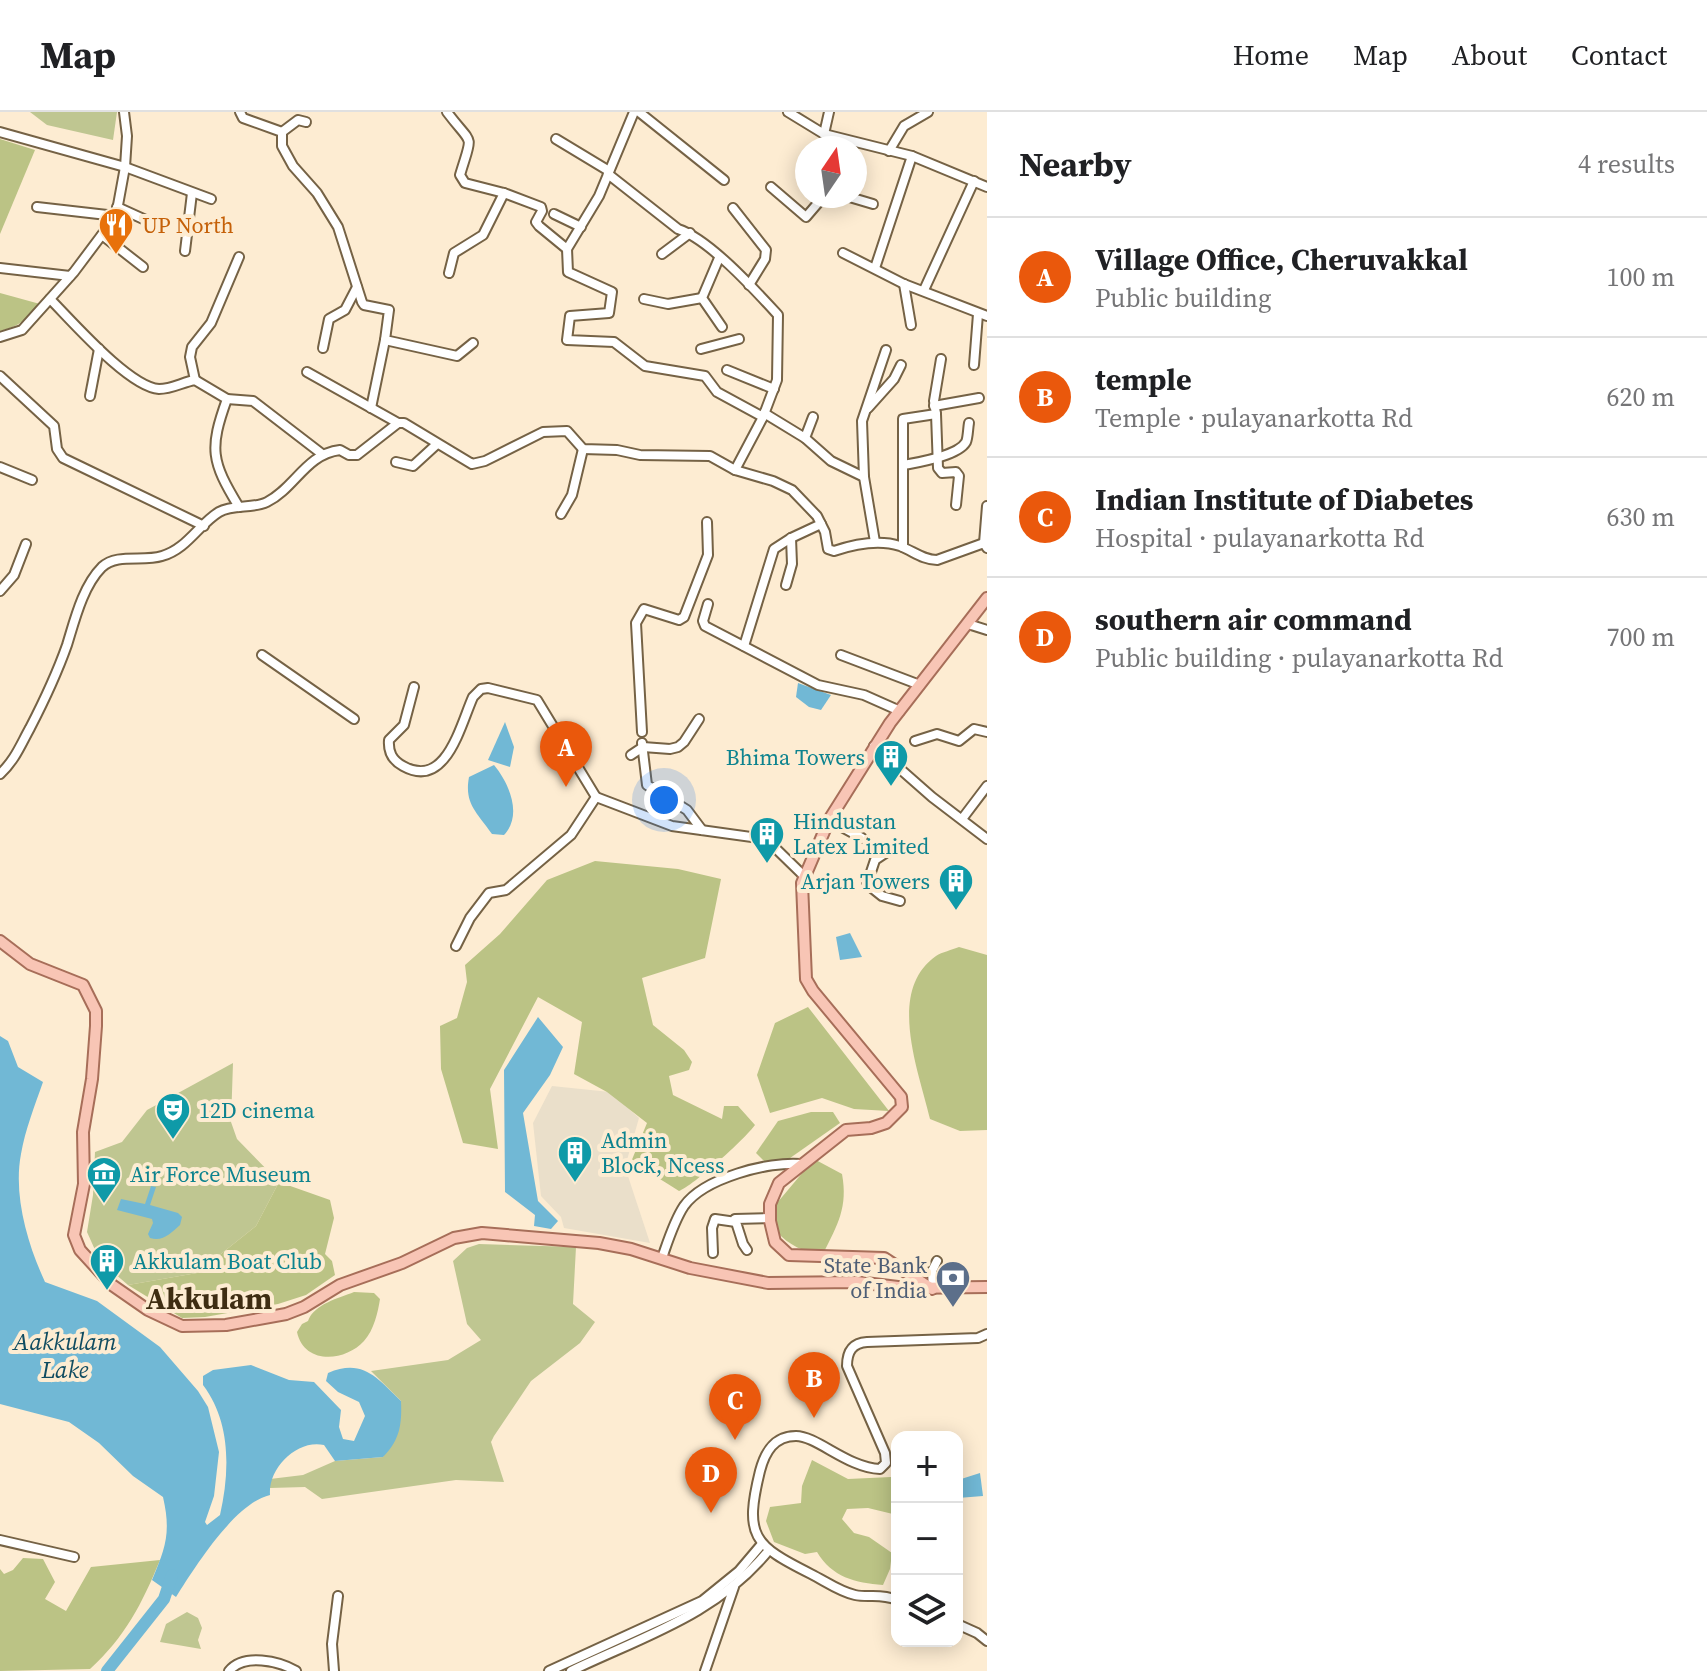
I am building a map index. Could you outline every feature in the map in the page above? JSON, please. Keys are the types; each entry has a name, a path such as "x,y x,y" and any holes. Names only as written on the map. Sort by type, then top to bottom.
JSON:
{"main road":[{"path":"933,1289 884,1258 789,1255 775,1242 769,1218 770,1204 779,1183 846,1130 886,1123 902,1107 901,1097 806,979 801,893 804,876 829,820 874,746 987,598"},
{"path":"0,941 30,964 75,981 88,992 96,1011 92,1079 83,1132 84,1184 74,1235 80,1250 112,1285 148,1310 182,1326 208,1327 286,1314 340,1285 467,1235 482,1233 599,1243 690,1268 768,1283 857,1282 933,1289 987,1287"}],"street":[{"path":"0,337 22,330 70,276 116,212 125,167 127,136 124,112"},
{"path":"240,112 243,118 282,132"},
{"path":"447,112 470,139 471,147 460,175 465,183 541,207 536,222 567,249"},
{"path":"724,180 636,112 599,196 567,249 568,272 612,292 609,313 570,316 567,340 614,342 645,366 705,376 717,392 805,438 831,461 864,477"},
{"path":"788,112 829,136"},
{"path":"824,134 829,112"},
{"path":"889,151 904,126 928,112"},
{"path":"282,132 298,120 306,122"},
{"path":"0,132 125,167 211,199"},
{"path":"282,132 282,146 293,166 317,193 338,227 364,305 389,310 371,408"},
{"path":"556,139 608,172 678,229 690,233 778,315 777,380 764,415 735,470"},
{"path":"867,147 912,156 987,187"},
{"path":"875,268 912,156"},
{"path":"924,290 974,181"},
{"path":"771,187 795,208"},
{"path":"185,251 192,193"},
{"path":"449,273 454,253 488,229 504,193"},
{"path":"867,202 873,204"},
{"path":"37,207 116,212 150,222"},
{"path":"733,208 766,250 765,259 749,285"},
{"path":"796,208 806,217 814,208"},
{"path":"554,214 581,227"},
{"path":"662,254 690,233"},
{"path":"102,235 143,267"},
{"path":"843,253 904,284 983,315 974,365"},
{"path":"239,257 211,323 192,347 190,357 195,380 227,399 253,401 322,454"},
{"path":"702,298 719,258"},
{"path":"0,268 70,276"},
{"path":"904,284 911,325"},
{"path":"323,348 329,319 345,310 357,286"},
{"path":"644,299 668,304 702,298"},
{"path":"702,298 722,327"},
{"path":"50,299 99,349 140,383 166,389 195,380"},
{"path":"701,349 739,339"},
{"path":"385,340 457,356 473,343"},
{"path":"90,396 99,349"},
{"path":"875,542 864,477 862,424 886,350"},
{"path":"941,359 935,410 936,458 939,471 958,474 956,505"},
{"path":"865,410 894,379 901,365"},
{"path":"727,370 774,389"},
{"path":"307,372 398,423 404,423 472,464 549,431 567,431 583,449 617,450 640,455 710,456 735,470 792,490 821,524 828,549 834,551 875,542 903,547 928,560 937,560 986,546 987,506"},
{"path":"0,376 54,426 57,449 63,458 204,526"},
{"path":"903,547 903,419 979,398"},
{"path":"227,399 214,440 225,481 239,507"},
{"path":"805,438 813,417"},
{"path":"0,774 13,762 54,684 78,610 101,568 120,559 160,557 191,538 220,512 267,502 322,454 340,450 357,455 398,423"},
{"path":"904,465 936,458 964,444 969,423"},
{"path":"396,462 413,466 437,444"},
{"path":"561,514 572,495 583,449"},
{"path":"0,467 32,480"},
{"path":"642,732 636,623 644,609 679,620 684,617 708,555 707,522"},
{"path":"744,646 771,555 777,546 821,524"},
{"path":"786,585 792,564 791,538"},
{"path":"0,591 14,575 26,544"},
{"path":"708,604 704,625 818,685 864,695 900,711"},
{"path":"968,624 987,630"},
{"path":"262,655 354,719"},
{"path":"841,655 920,685"},
{"path":"414,687 404,725 389,740 389,752 398,764 422,772 435,769 444,759 473,697 481,689 537,700 596,797 672,826 766,839 804,876"},
{"path":"642,745 670,749 678,747 699,719"},
{"path":"915,741 937,734 959,741 974,729 987,732"},
{"path":"642,745 647,785 687,810 703,831"},
{"path":"631,755 642,745"},
{"path":"874,746 932,797 987,839"},
{"path":"962,819 987,786"},
{"path":"456,946 470,918 489,893 506,890 571,835 596,797"},
{"path":"829,820 862,838"},
{"path":"887,852 875,860 867,884 882,896 900,901"},
{"path":"662,1258 680,1212 696,1194 753,1169 783,1162 801,1164"},
{"path":"747,1250 735,1219 769,1218"},
{"path":"713,1253 712,1228 715,1219 736,1222"},
{"path":"933,1289 932,1271 937,1261"},
{"path":"891,1598 874,1594 856,1596 765,1548 754,1528 754,1494 764,1455 773,1445 795,1436 869,1468 880,1469 886,1463 885,1453 867,1418 847,1366 847,1355 854,1346 867,1342 978,1338 987,1334"},
{"path":"0,1540 74,1557"},
{"path":"549,1671 702,1601 765,1548"},
{"path":"571,1671 673,1626 712,1604 734,1587 765,1548"},
{"path":"705,1671 739,1571"},
{"path":"334,1671 332,1644 338,1596"},
{"path":"963,1627 987,1641"},
{"path":"229,1671 236,1664 268,1661 281,1662 296,1671"}],"shaded area":[{"path":"552,1086 610,1092 639,1118 625,1167 650,1243 564,1228 561,1217 541,1196 533,1123"}],"green space":[{"path":"30,112 117,112 113,140 47,125"},
{"path":"0,139 35,150 0,234"},
{"path":"0,293 40,304 23,321 0,331"},
{"path":"595,861 678,869 721,879 705,958 642,978 653,1025 684,1050 692,1062 689,1070 669,1076 673,1095 722,1119 724,1106 738,1106 755,1125 719,1161 679,1191 631,1162 647,1123 607,1092 574,1074 582,1022 538,997 490,1089 498,1149 463,1143 441,1069 440,1026 457,1018 467,982 465,965 500,934 547,880"},
{"path":"959,947 987,955 987,1130 960,1131 930,1119 910,1033 912,989 921,971 936,956"},
{"path":"808,1007 889,1111 854,1109 822,1098 770,1113 757,1075 775,1023"},
{"path":"233,1063 231,1122 237,1139 279,1182 256,1226 197,1273 128,1285 100,1261 87,1232 95,1152 122,1142 147,1110"},
{"path":"811,1112 833,1112 840,1123 773,1170 756,1153 778,1121"},
{"path":"814,1159 842,1174 844,1186 840,1215 823,1254 797,1247 776,1231 777,1203"},
{"path":"279,1182 330,1200 334,1218 325,1254 332,1261 335,1275 306,1295 278,1304 182,1318 128,1285 197,1273 256,1226"},
{"path":"479,1244 576,1247 573,1304 595,1322 580,1343 531,1381 494,1436 491,1442 504,1482 456,1480 322,1499 305,1487 270,1488 270,1479 303,1475 335,1461 383,1457 401,1401 371,1371 448,1360 481,1340 467,1324 453,1261 467,1248"},
{"path":"354,1292 374,1293 380,1299 373,1326 364,1341 336,1356 316,1355 308,1350 297,1332 302,1324 321,1306"},
{"path":"812,1460 848,1479 891,1477 891,1514 868,1508 847,1509 842,1519 854,1533 869,1537 891,1552 890,1569 883,1585 845,1577 823,1561 817,1552 805,1554 774,1542 766,1521 770,1507 801,1503 802,1486"},
{"path":"23,1558 43,1559 55,1582 45,1599 66,1611 91,1567 160,1560 131,1619 113,1645 90,1669 0,1671 0,1569 4,1574 13,1570"},
{"path":"187,1612 198,1618 202,1628 198,1640 201,1649 160,1642 166,1624"}],"water":[{"path":"798,683 831,695 821,710 809,707 796,697"},
{"path":"505,722 514,747 510,767 488,760"},
{"path":"494,765 512,799 513,818 504,835 492,834 473,807 468,794 469,777"},
{"path":"850,933 862,957 840,960 836,937"},
{"path":"538,1017 563,1047 550,1075 523,1113 538,1201 558,1221 551,1229 534,1226 535,1215 505,1192 504,1070"},
{"name":"Aakkulam Lake","path":"0,1036 8,1041 18,1067 43,1082 25,1136 19,1170 24,1220 39,1268 45,1282 97,1301 160,1347 198,1391 208,1407 219,1452 214,1496 205,1522 207,1525 220,1515 226,1481 226,1447 219,1415 203,1385 203,1376 213,1370 251,1365 289,1380 314,1382 341,1410 339,1427 343,1439 354,1441 365,1416 359,1402 338,1392 326,1381 328,1373 340,1369 360,1369 377,1378 401,1401 399,1431 383,1457 335,1461 324,1445 314,1444 304,1446 286,1458 274,1475 270,1495 257,1500 230,1523 176,1597 152,1580 166,1539 163,1497 69,1422 0,1404"},
{"path":"151,1186 156,1187 150,1205 182,1217 180,1225 159,1239 150,1238 148,1234 152,1219 117,1210 121,1199 145,1204"},
{"path":"980,1473 983,1496 963,1498 963,1478"}],"waterway":[{"path":"107,1671 164,1599 172,1575"}],"place":[{"name":"UP North","path":"116,256"},
{"name":"Village Office, Cheruvakkal","path":"566,787"},
{"name":"Bhima Towers","path":"891,788"},
{"name":"Hindustan Latex Limited","path":"767,865"},
{"name":"Arjan Towers","path":"956,912"},
{"name":"12D cinema","path":"173,1141"},
{"name":"Admin Block, Ncess","path":"575,1184"},
{"name":"Air Force Museum","path":"104,1205"},
{"name":"Akkulam Boat Club","path":"107,1292"},
{"name":"State Bank of India","path":"953,1309"},
{"name":"temple","path":"814,1418"},
{"name":"Indian Institute of Diabetes","path":"735,1440"},
{"name":"southern air command","path":"711,1513"}],"district":[{"name":"Akkulam","path":"209,1299"}]}
